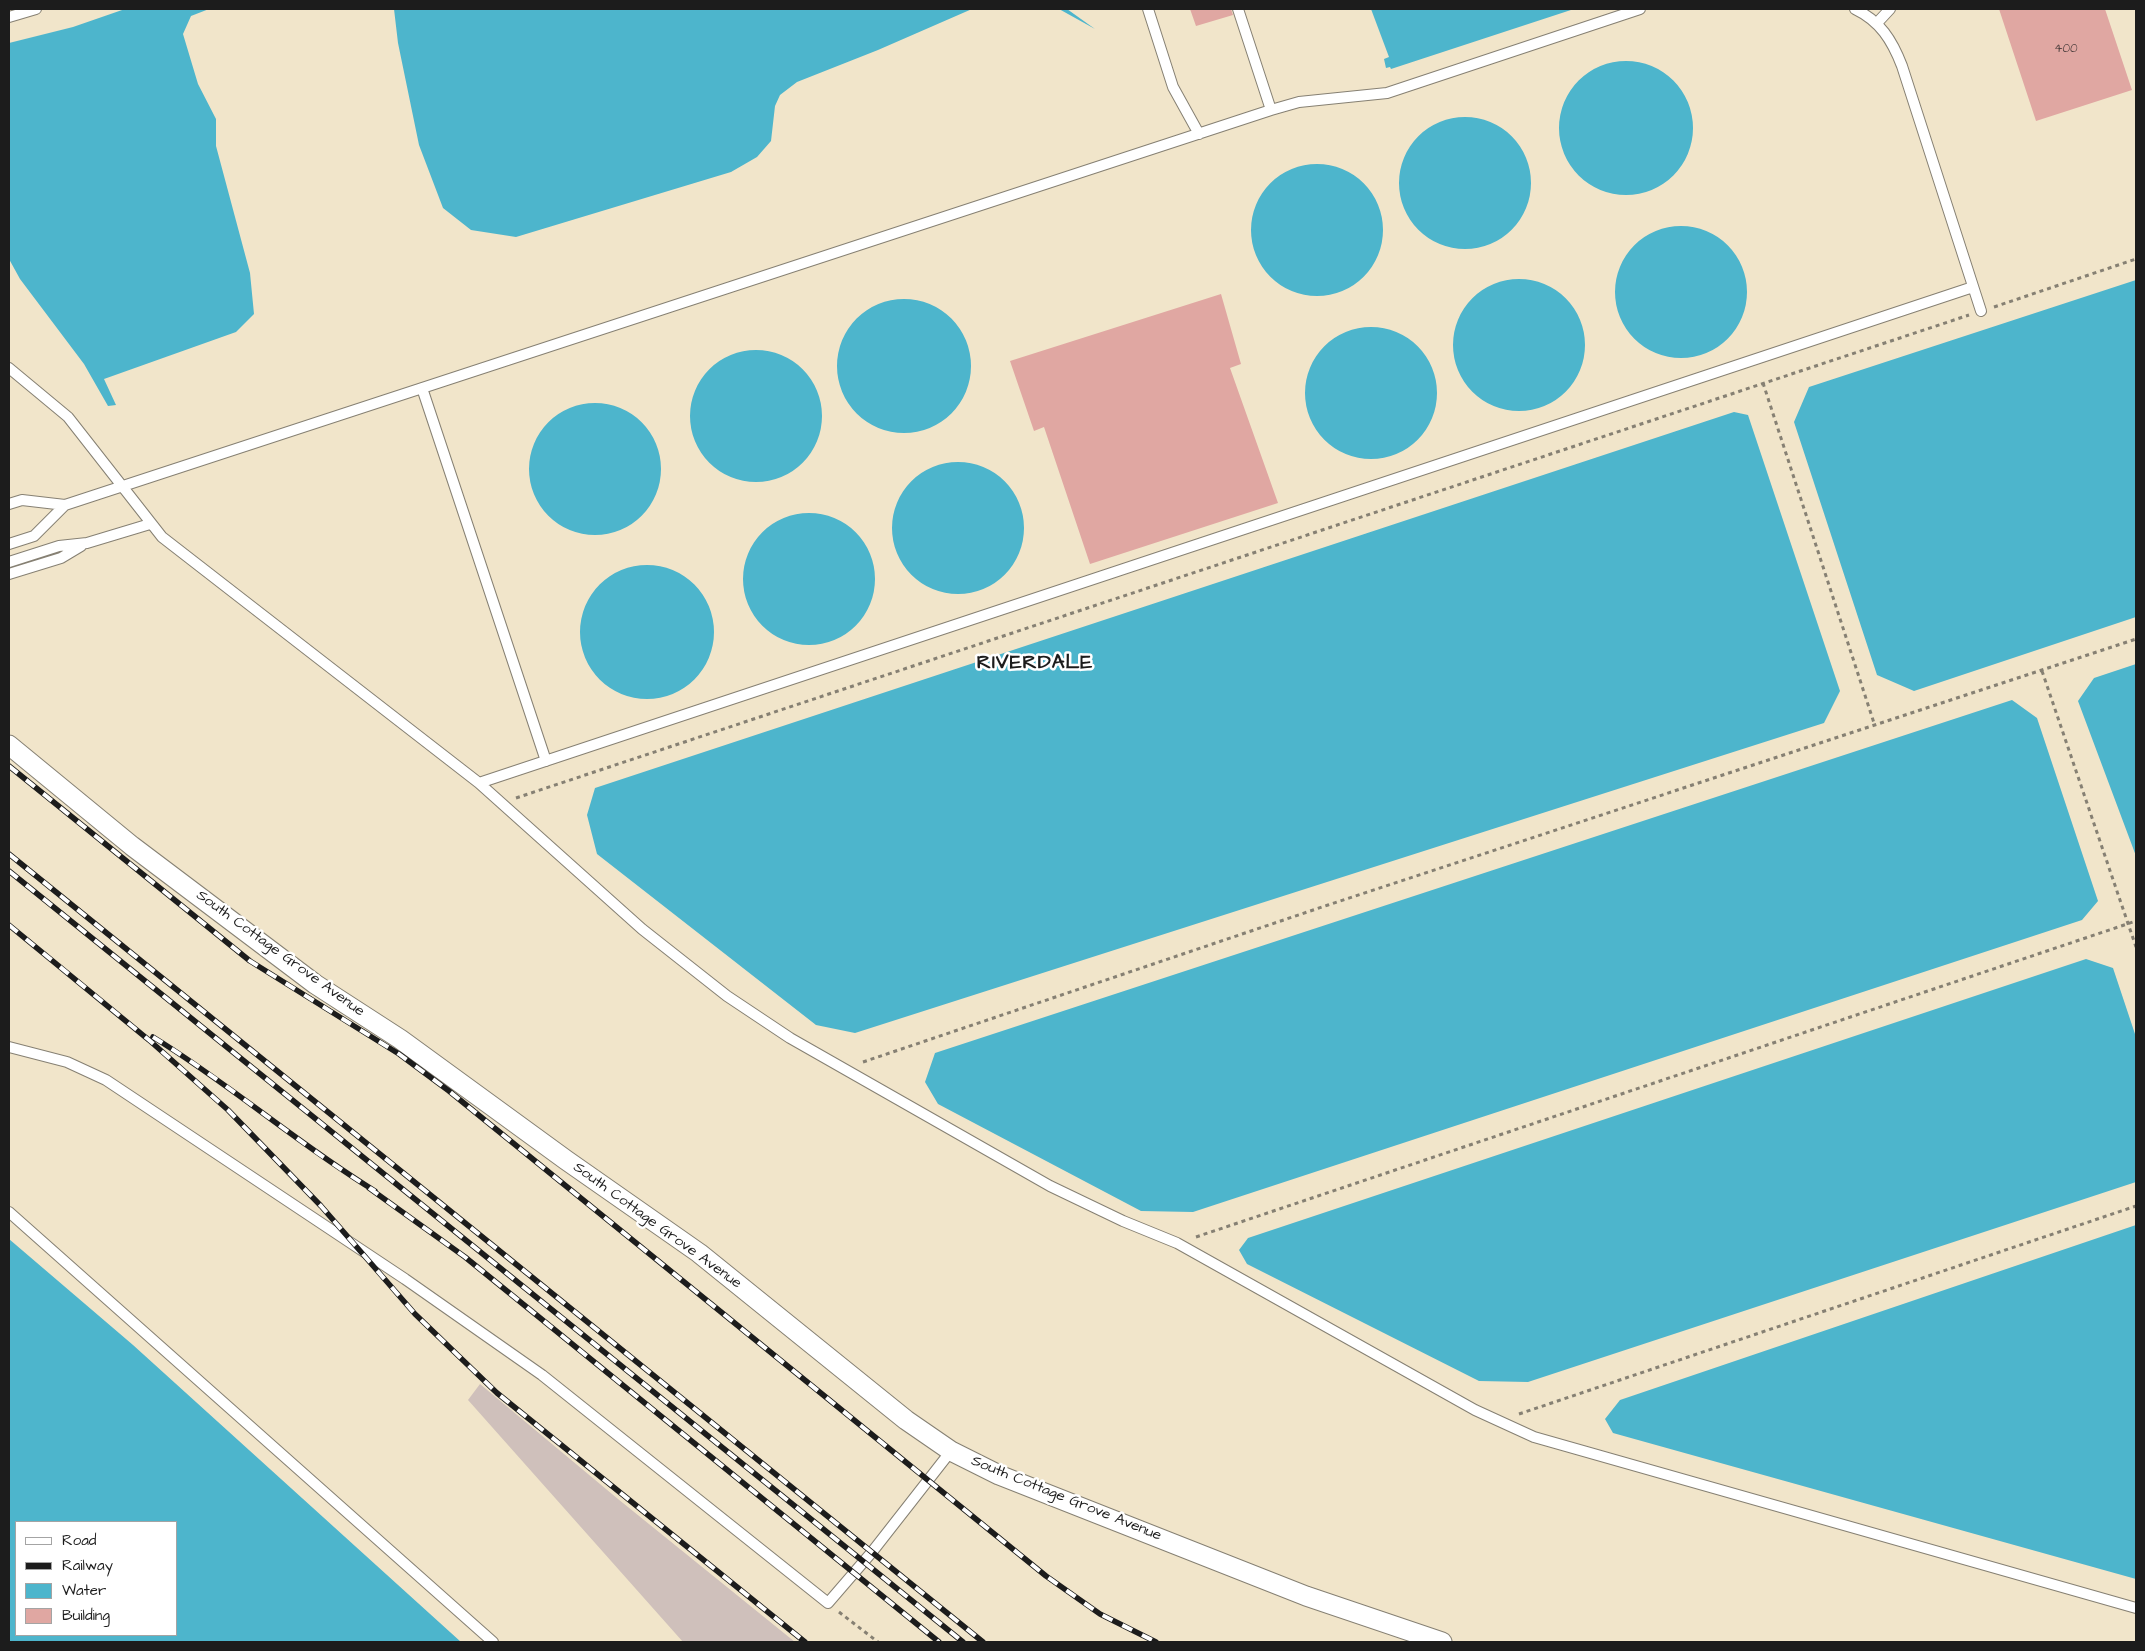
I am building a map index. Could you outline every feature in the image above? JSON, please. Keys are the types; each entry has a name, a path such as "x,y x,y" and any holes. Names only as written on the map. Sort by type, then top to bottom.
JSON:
{"street":[{"name":"South Cottage Grove Avenue","path":"9,745 132,846 315,984 400,1039 566,1160 699,1253 906,1420 950,1451 999,1475 1103,1514 1306,1596 1442,1642"}],"lane":[{"path":"9,17 36,9"},
{"path":"1148,9 1173,87 1199,134"},
{"path":"1238,9 1271,110"},
{"path":"9,504 22,500 65,505 1271,110 1299,102 1387,93 1640,9"},
{"path":"1854,9 1877,23 1892,42 1902,66 1980,311"},
{"path":"1877,23 1890,9"},
{"path":"479,783 1973,287"},
{"path":"9,368 68,418 162,537 479,783 642,929 719,990 790,1038 1050,1186 1123,1221 1177,1243 1467,1405 1534,1437 2136,1608"},
{"path":"422,388 546,760"},
{"path":"9,544 34,536 65,505"},
{"path":"9,562 60,546 87,543 150,524"},
{"path":"9,574 61,558 87,543"},
{"path":"9,1047 67,1062 106,1080 405,1279 542,1375 828,1604 872,1552 950,1451"},
{"path":"9,1212 493,1642"}],"path":[{"path":"501,803 2136,259"},
{"path":"1763,383 1875,726"},
{"path":"844,1068 1328,905 2136,639"},
{"path":"2042,671 2136,947"},
{"path":"1177,1243 2136,922"},
{"path":"1499,1421 2136,1206"},
{"path":"828,1604 878,1642"}],"shaded area":[{"path":"480,1384 618,1499 795,1642 683,1642 468,1400"}],"water":[{"path":"125,9 209,9 191,16 183,34 198,84 216,119 216,146 250,273 254,314 236,332 104,379 116,405 108,406 84,364 20,279 9,259 9,43 73,27"},
{"path":"394,9 972,9 878,50 797,82 780,95 775,106 771,141 757,157 731,172 516,237 471,230 443,208 419,145 398,43"},
{"path":"1059,9 1067,9 1095,29"},
{"path":"1371,9 1574,9 1391,69 1390,67 1386,68 1384,59 1389,57"},
{"path":"1626,61 1651,67 1673,81 1687,103 1693,128 1687,153 1673,175 1651,189 1626,195 1601,189 1579,175 1565,153 1559,128 1565,103 1579,81 1601,67"},
{"path":"1465,117 1478,118 1490,122 1512,136 1526,158 1530,170 1530,196 1526,208 1512,230 1490,244 1478,248 1465,249 1452,248 1440,244 1418,230 1404,208 1400,196 1399,183 1400,170 1404,158 1418,136 1440,122 1452,118"},
{"path":"1317,164 1330,165 1342,169 1364,183 1378,205 1382,217 1382,243 1378,255 1364,277 1342,291 1330,295 1317,296 1304,295 1292,291 1270,277 1256,255 1252,243 1251,230 1252,217 1256,205 1270,183 1292,169 1304,165"},
{"path":"1681,226 1694,227 1706,231 1728,245 1742,267 1746,279 1746,305 1742,317 1728,339 1706,353 1694,357 1681,358 1668,357 1656,353 1634,339 1620,317 1616,305 1615,292 1616,279 1620,267 1634,245 1656,231 1668,227"},
{"path":"1519,279 1532,280 1544,284 1566,298 1580,320 1584,332 1584,358 1580,370 1566,392 1544,406 1532,410 1519,411 1506,410 1494,406 1472,392 1458,370 1454,358 1453,345 1454,332 1458,320 1472,298 1494,284 1506,280"},
{"path":"2136,280 2136,617 1914,691 1877,675 1794,422 1809,387"},
{"path":"904,299 929,304 951,319 966,341 971,366 966,391 951,413 929,428 904,433 879,428 857,413 842,391 837,366 842,341 857,319 879,304"},
{"path":"1371,327 1384,328 1396,332 1418,346 1432,368 1436,380 1436,406 1432,418 1418,440 1396,454 1384,458 1371,459 1358,458 1346,454 1324,440 1310,418 1306,406 1305,393 1306,380 1310,368 1324,346 1346,332 1358,328"},
{"path":"756,350 769,351 781,355 803,369 817,391 821,403 821,429 817,441 803,463 781,477 769,481 756,482 743,481 731,477 709,463 695,441 691,429 690,416 691,403 695,391 709,369 731,355 743,351"},
{"path":"595,403 608,404 620,408 642,422 656,444 660,456 660,482 656,494 642,516 620,530 608,534 595,535 582,534 570,530 548,516 534,494 530,482 529,469 530,456 534,444 548,422 570,408 582,404"},
{"path":"1734,412 1748,415 1840,691 1824,723 855,1033 816,1025 597,854 587,815 595,788"},
{"path":"958,462 971,463 983,467 1005,481 1019,503 1023,515 1023,541 1019,553 1005,575 983,589 971,593 958,594 945,593 933,589 911,575 897,553 893,541 892,528 893,515 897,503 911,481 933,467 945,463"},
{"path":"809,513 822,514 834,518 856,532 870,554 874,566 874,592 870,604 856,626 834,640 822,644 809,645 796,644 784,640 762,626 748,604 744,592 743,579 744,566 748,554 762,532 784,518 796,514"},
{"path":"647,565 672,570 694,585 709,607 714,632 709,657 694,679 672,694 647,699 622,694 600,679 585,657 580,632 585,607 600,585 622,570"},
{"path":"2136,664 2136,856 2078,701 2094,678"},
{"path":"2012,700 2037,718 2098,901 2082,920 1193,1212 1141,1211 938,1104 925,1082 935,1053"},
{"path":"2086,959 2113,968 2136,1037 2136,1182 1528,1382 1479,1381 1247,1264 1239,1250 1248,1238"},
{"path":"2136,1225 2136,1579 1613,1433 1605,1419 1620,1400"},
{"path":"9,1239 133,1345 461,1642 9,1642"}],"building":[{"path":"1190,9 1231,9 1233,15 1196,26"},
{"path":"1999,9 2105,9 2132,90 2036,121"},
{"path":"1221,294 1241,364 1230,368 1278,503 1090,564 1044,427 1034,431 1010,361"}],"railway":[{"path":"9,766 250,961 399,1054 449,1091 1046,1576 1100,1614 1156,1642"},
{"path":"9,854 983,1642"},
{"path":"9,871 963,1642"},
{"path":"9,925 149,1040 228,1110 321,1206 415,1314 497,1393 805,1642"},
{"path":"153,1037 209,1074 319,1154 375,1191"},
{"path":"369,1188 465,1257 939,1642"}],"district":[{"name":"RIVERDALE","path":"1035,664"}]}
